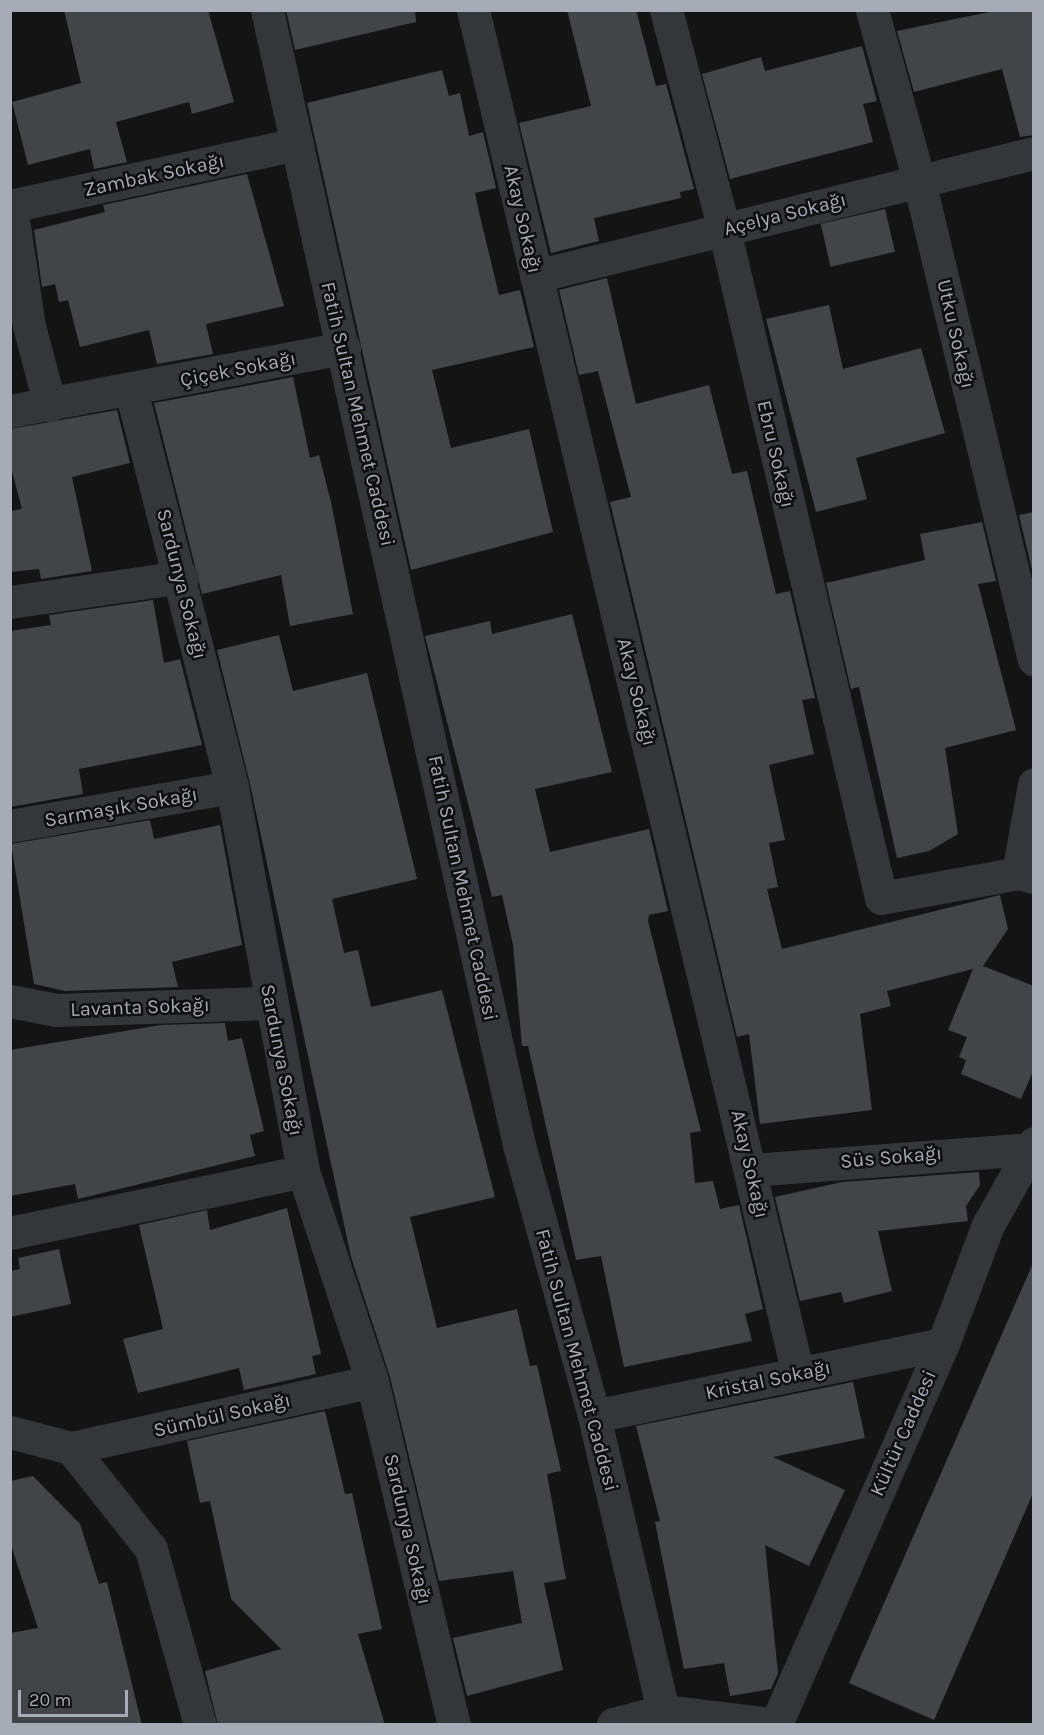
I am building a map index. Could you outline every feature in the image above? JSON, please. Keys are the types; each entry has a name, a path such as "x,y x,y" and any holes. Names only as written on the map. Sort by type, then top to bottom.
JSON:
{"street":[{"name":"Fatih Sultan Mehmet Caddesi","path":"267,10 344,348 519,1145 594,1416 663,1711"},
{"name":"Akay Sokağı","path":"473,10 752,1170 798,1374"},
{"name":"Ebru Sokağı","path":"666,10 724,229 881,898 1026,875"},
{"name":"Utku Sokağı","path":"872,10 919,182 1034,659"},
{"name":"Zambak Sokağı","path":"11,206 297,144"},
{"name":"Açelya Sokağı","path":"536,276 1034,153"},
{"path":"11,206 20,321 50,405"},
{"name":"Çiçek Sokağı","path":"10,411 344,348"},
{"name":"Sardunya Sokağı","path":"131,390 182,577 232,787 270,1003 303,1171 372,1381 454,1725"},
{"path":"10,602 182,577"},
{"path":"1026,875 1034,784"},
{"name":"Sarmaşık Sokağı","path":"10,826 232,787"},
{"name":"Lavanta Sokağı","path":"10,1001 56,1010 270,1003"},
{"name":"Süs Sokağı","path":"752,1170 1032,1146"},
{"name":"Kültür Caddesi","path":"776,1725 943,1344 988,1226 1032,1146"},
{"path":"10,1233 303,1171"},
{"name":"Kristal Sokağı","path":"594,1416 943,1344"},
{"name":"Sümbül Sokağı","path":"71,1448 372,1381"},
{"path":"10,1432 71,1448 151,1549 200,1725"},
{"path":"613,1725 663,1711 771,1725"}],"building":[{"path":"64,10 208,10 234,102 192,114 189,102 116,122 127,162 94,169 90,149 28,165 12,102 81,83"},
{"path":"286,10 415,10 416,22 295,50"},
{"path":"567,10 636,10 656,86 666,84 694,189 680,192 681,198 594,218 599,241 551,253 519,123 591,106"},
{"path":"999,10 1034,10 1034,135 1020,137 1002,69 914,92 897,31"},
{"path":"862,46 877,101 863,104 873,142 730,179 702,74 761,57 765,71"},
{"path":"442,70 449,96 460,93 469,136 483,132 496,188 475,193 479,212 499,295 520,290 534,347 432,370 451,448 529,429 553,532 411,570 307,103"},
{"path":"247,174 284,306 206,324 213,354 157,364 149,330 80,347 68,300 59,302 55,284 42,287 34,230 105,212 103,205"},
{"path":"885,209 895,252 831,267 821,224"},
{"path":"607,278 636,404 709,385 732,474 747,471 776,594 790,591 815,698 802,700 814,754 769,765 785,840 769,843 778,887 767,889 782,949 1000,895 1008,929 983,966 1034,986 1034,1069 1021,1099 961,1074 966,1060 959,1057 967,1037 948,1030 973,969 887,991 891,1006 860,1014 872,1110 760,1124 749,1034 737,1037 610,502 631,497 598,371 579,375 559,290"},
{"path":"829,305 843,369 921,348 945,433 856,458 867,499 816,512 766,319"},
{"path":"293,377 310,458 319,455 331,502 353,614 290,626 281,575 202,594 154,403"},
{"path":"117,410 130,463 72,477 92,571 41,579 39,569 10,572 10,511 22,509 10,464 10,429"},
{"path":"1034,512 1034,574 1033,574 1019,515"},
{"path":"982,522 996,581 978,584 1016,730 945,748 958,834 929,851 897,858 859,687 851,689 826,583 925,560 920,534"},
{"path":"153,600 164,663 180,659 202,745 79,769 83,794 10,807 10,631 51,625 49,615"},
{"path":"572,614 612,772 535,789 550,852 649,829 668,911 649,915 648,921 701,1131 690,1133 695,1183 713,1181 720,1209 739,1205 763,1309 745,1314 752,1341 624,1367 601,1256 576,1260 528,1046 522,1046 513,945 502,895 492,897 425,636 490,621 492,634"},
{"path":"279,635 293,691 367,673 417,879 332,899 344,953 358,950 371,1007 442,990 495,1197 410,1217 437,1328 517,1309 530,1366 537,1365 561,1471 547,1474 566,1579 544,1583 563,1670 467,1696 453,1638 522,1623 513,1571 439,1581 390,1377 351,1257 250,784 217,650"},
{"path":"150,820 154,839 220,825 242,945 172,962 178,987 65,991 34,984 11,844"},
{"path":"225,1023 228,1041 242,1038 264,1131 250,1135 255,1156 78,1199 75,1184 10,1196 10,1050 161,1025"},
{"path":"979,1172 980,1185 966,1206 968,1221 878,1231 892,1291 844,1303 841,1292 800,1301 775,1197 842,1182"},
{"path":"287,1208 321,1354 312,1356 316,1374 244,1390 239,1368 138,1393 123,1339 163,1329 139,1225 207,1210 210,1230"},
{"path":"59,1249 71,1304 10,1317 10,1271 20,1269 18,1258"},
{"path":"1034,1261 1034,1491 934,1720 849,1683"},
{"path":"853,1382 865,1438 773,1457 845,1490 809,1566 765,1545 778,1673 771,1689 730,1696 724,1663 684,1669 655,1522 660,1521 636,1426"},
{"path":"325,1411 345,1494 352,1493 382,1629 358,1634 385,1725 218,1725 205,1671 281,1649 231,1599 210,1501 200,1503 187,1441"},
{"path":"33,1476 80,1524 99,1584 107,1582 142,1725 10,1725 10,1633 38,1628 10,1542 10,1481"}]}
